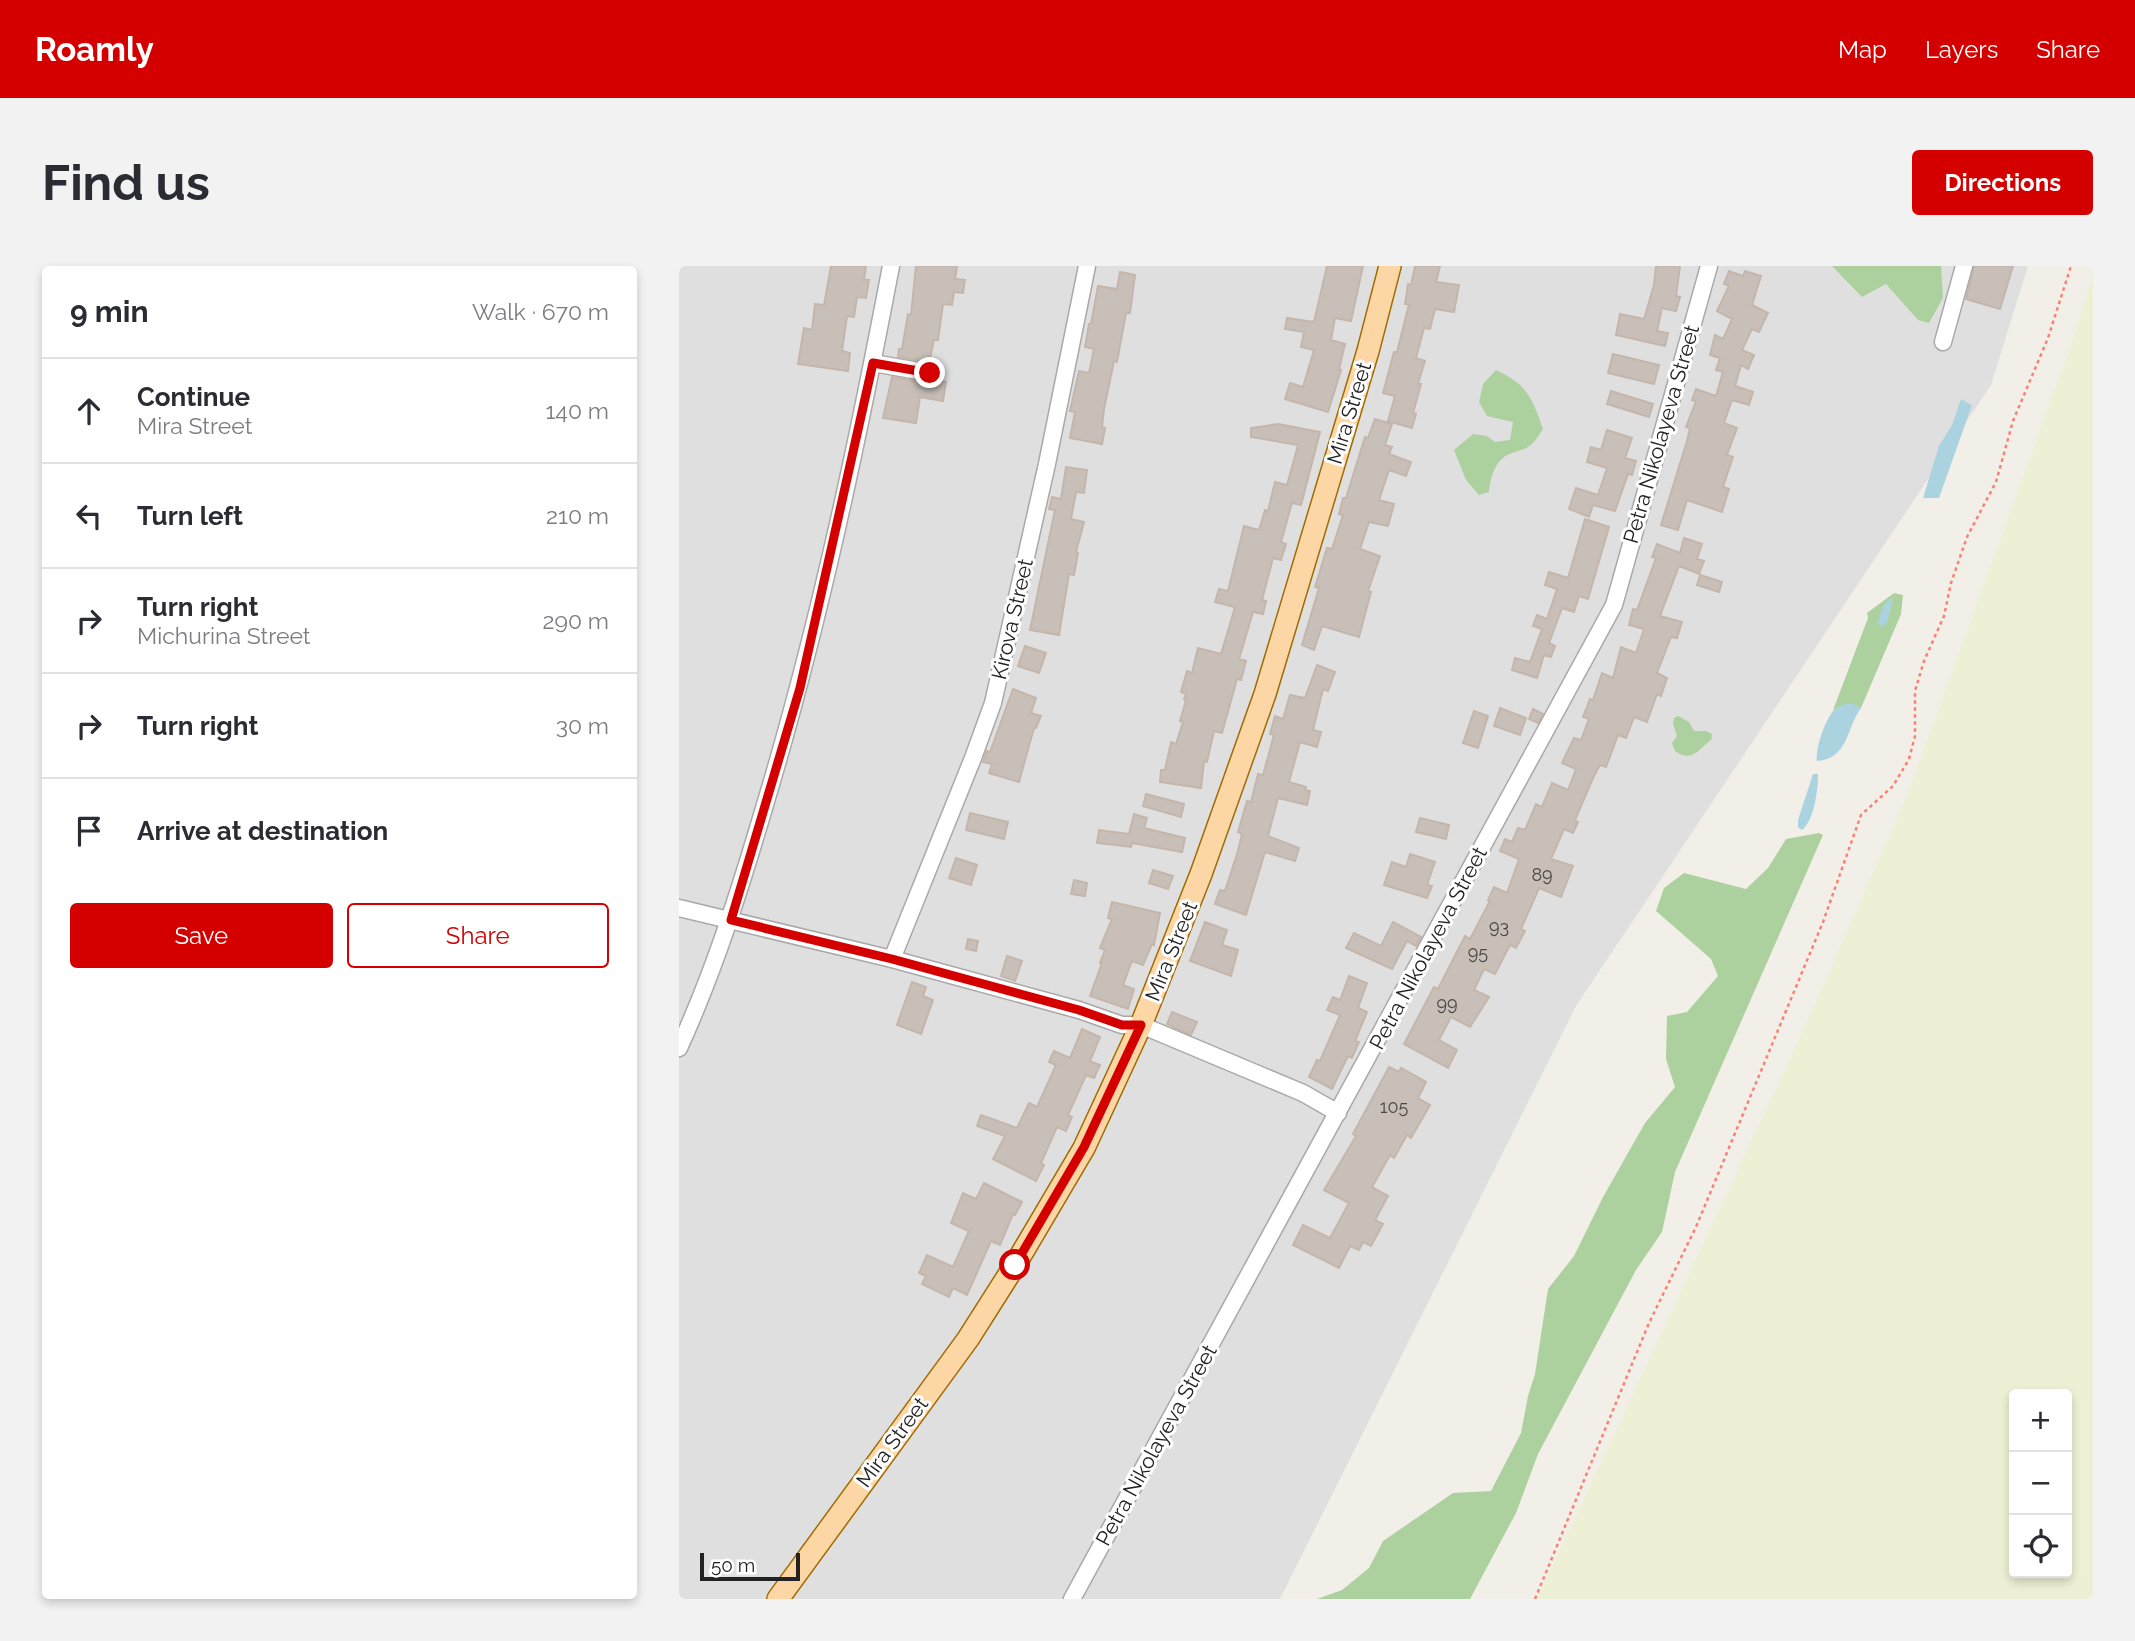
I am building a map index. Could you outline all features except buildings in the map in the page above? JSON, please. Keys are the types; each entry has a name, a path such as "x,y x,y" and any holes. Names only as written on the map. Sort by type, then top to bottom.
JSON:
{"main road":[{"name":"Mira Street","path":"778,1599 968,1339 1015,1265 1084,1147 1141,1025 1201,874 1265,694 1368,351 1390,266"}],"street":[{"path":"679,1048 731,920 800,688 873,363 891,266"},
{"name":"Kirova Street","path":"892,959 993,703 1047,464 1087,266"},
{"name":"Petra Nikolayeva Street","path":"1072,1599 1614,605 1709,266"},
{"path":"1943,342 1964,266"},
{"path":"873,363 930,373"},
{"path":"679,908 892,959 1079,1010 1122,1025 1141,1025 1303,1093 1339,1113"}],"path":[{"path":"1535,1599 1649,1323 1707,1202 1823,922 1861,815 1893,786 1909,759 1916,736 1915,691 1924,661 1944,616 1951,583 1968,537 1996,482 2013,421 2048,338 2071,266"}],"shaded area":[{"path":"679,266 2028,266 1991,385 1576,1006 1280,1599 679,1599"}],"green space":[{"path":"1832,266 1941,266 1943,298 1929,323 1918,320 1886,284 1862,297"},
{"path":"2093,275 2093,1599 1537,1599 1811,1013 1908,793 2072,342"},
{"path":"1496,370 1522,387 1536,409 1543,429 1530,446 1501,460 1493,473 1489,492 1479,495 1466,480 1454,450 1473,434 1487,436 1495,442 1510,440 1513,422 1487,416 1479,402 1483,384"},
{"path":"1894,593 1903,595 1901,614 1861,708 1847,704 1833,710 1868,618 1867,613"},
{"path":"1678,716 1689,722 1694,731 1712,734 1711,740 1692,755 1684,756 1675,751 1672,743 1677,736 1674,718"},
{"path":"1819,833 1823,835 1675,1172 1662,1232 1636,1270 1538,1454 1516,1513 1470,1599 1317,1599 1342,1590 1369,1568 1383,1541 1453,1493 1491,1491 1521,1433 1535,1374 1548,1289 1574,1256 1603,1197 1645,1123 1675,1087 1666,1059 1667,1016 1687,1012 1718,976 1711,959 1656,911 1664,888 1684,873 1746,889 1768,868 1786,839"}],"water":[{"path":"1961,399 1972,405 1939,498 1923,498 1939,446 1952,425"},
{"path":"1893,598 1887,623 1882,627 1878,622 1881,611"},
{"path":"1854,704 1861,708 1841,749 1827,759 1817,761 1819,743 1830,716 1840,706"},
{"path":"1813,774 1818,774 1816,797 1810,819 1802,830 1798,827 1798,820"}],"route":[{"path":"930,373 873,363 800,688 731,920 892,959 1079,1010 1122,1025 1141,1025 1084,1147 1015,1265"}]}
